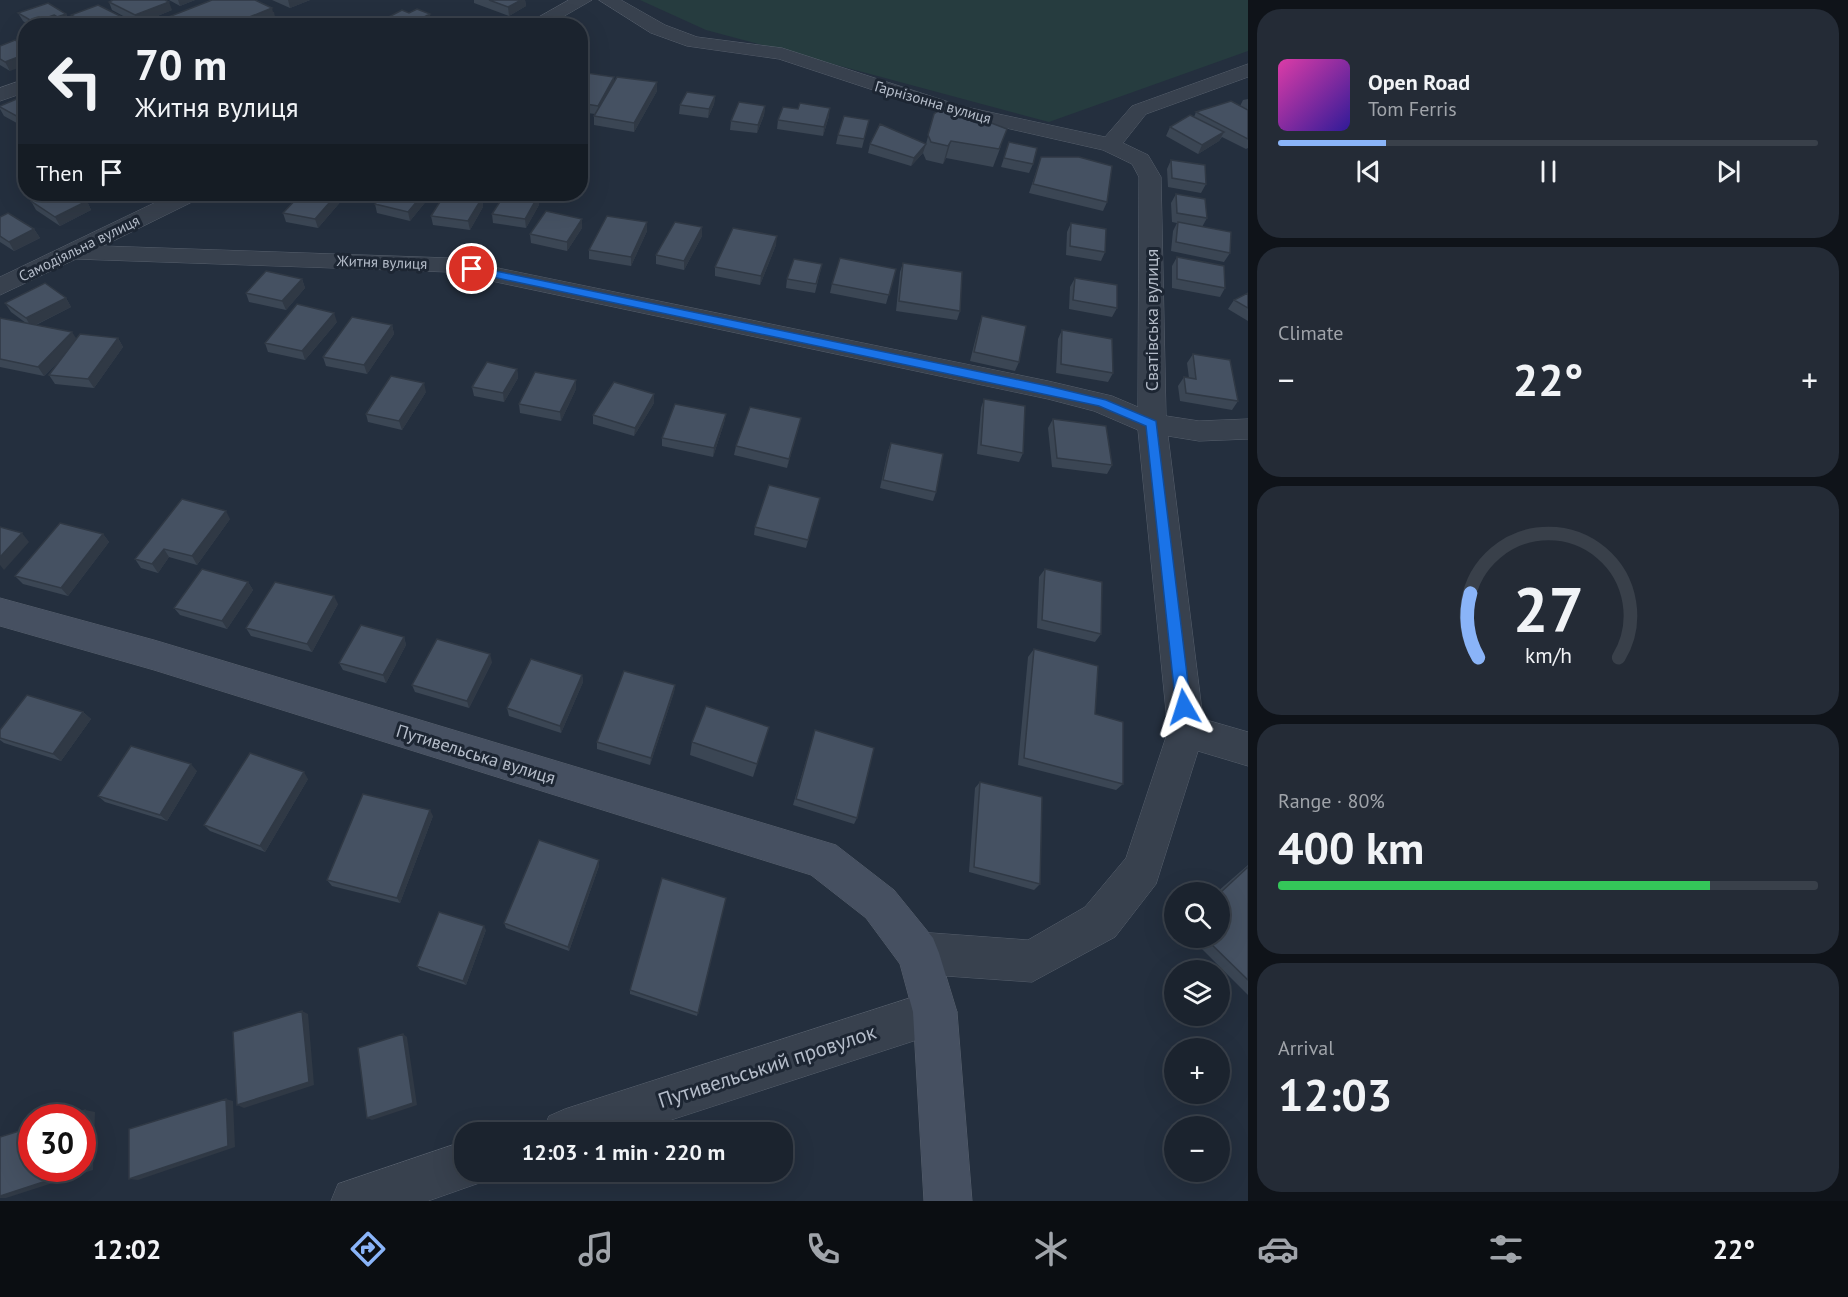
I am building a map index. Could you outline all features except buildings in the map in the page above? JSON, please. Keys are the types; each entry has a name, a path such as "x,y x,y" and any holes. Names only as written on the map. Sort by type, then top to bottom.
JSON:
{"street":[{"path":"548,18 584,0"},
{"name":"Гарнізонна вулиця","path":"608,0 658,29 694,42 782,54 956,111 1110,145"},
{"path":"1110,145 1138,110 1248,70"},
{"path":"0,95 18,88"},
{"name":"Сватівська вулиця","path":"918,953 1032,961 1100,922 1142,870 1186,731 1152,424 1150,177 1140,160 1110,145"},
{"name":"Самодіяльна вулиця","path":"0,287 176,201"},
{"name":"Житня вулиця","path":"72,252 449,265 1048,390 1102,403 1152,424 1199,431 1248,429"},
{"name":"Путивельська вулиця","path":"0,612 154,655 822,859 880,904 918,953"},
{"path":"1186,731 1248,749"},
{"path":"918,953 935,1012 948,1201"},
{"name":"Путивельський провулок","path":"596,1122 935,1012"},
{"path":"355,1201 454,1169"}],"green space":[{"path":"640,0 1248,0 1248,51 1049,122 706,30"}],"route":[{"path":"472,269 1048,390 1102,403 1152,424 1184,707"}]}
